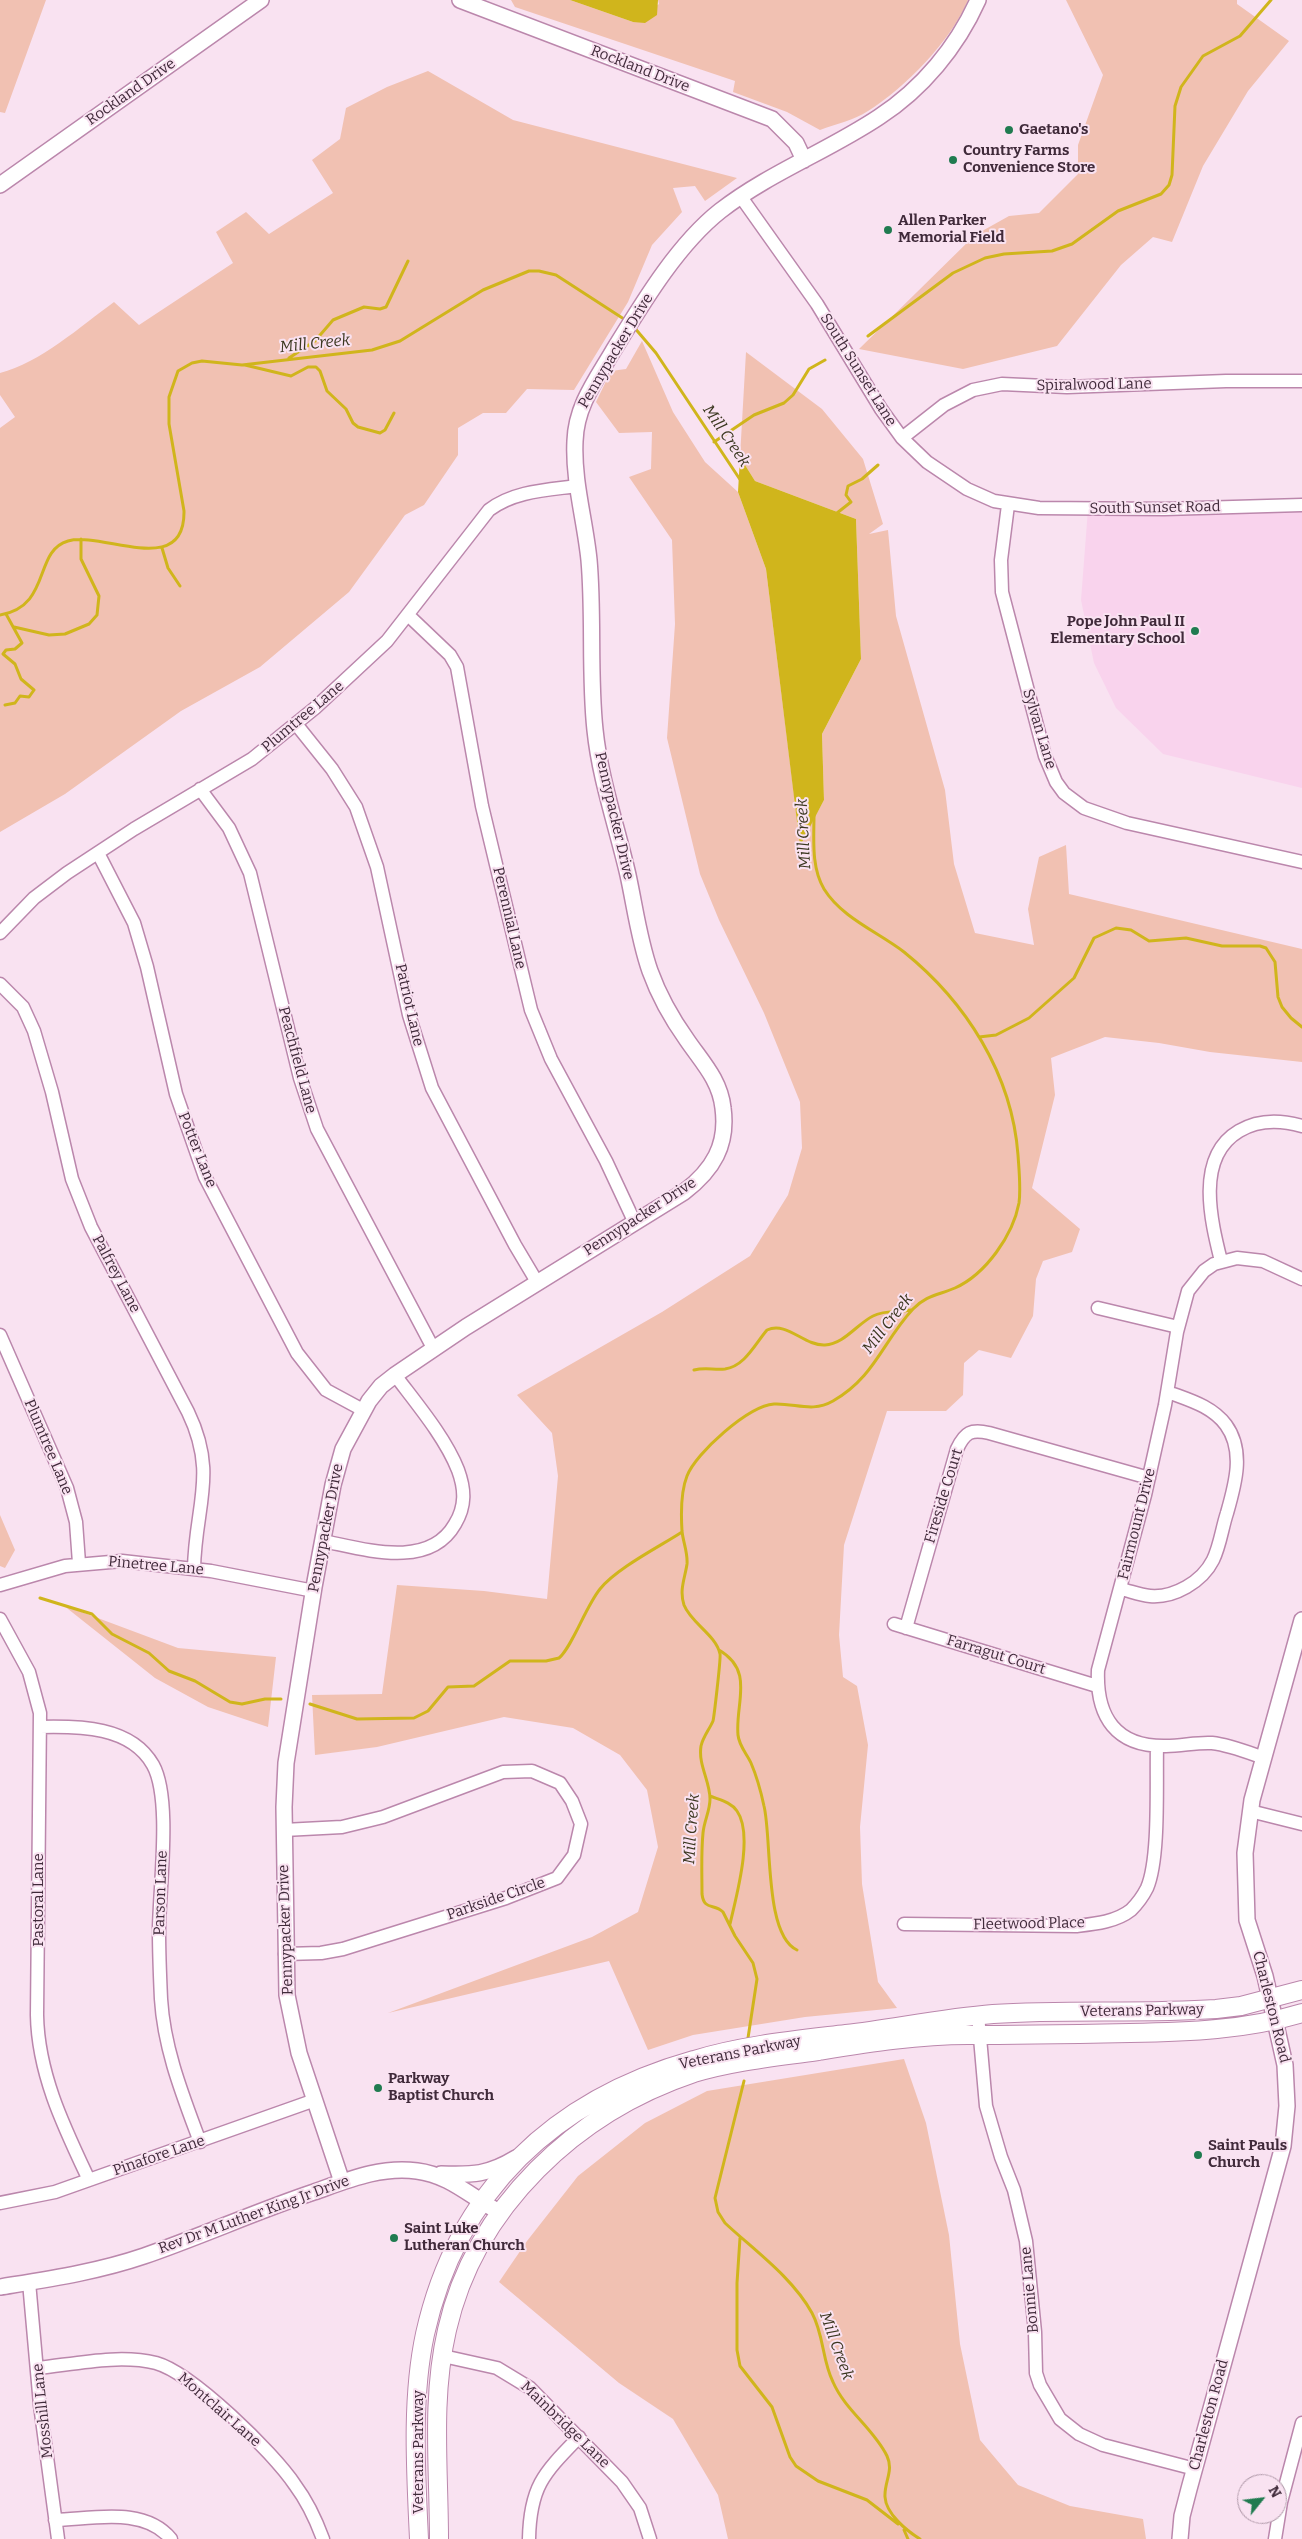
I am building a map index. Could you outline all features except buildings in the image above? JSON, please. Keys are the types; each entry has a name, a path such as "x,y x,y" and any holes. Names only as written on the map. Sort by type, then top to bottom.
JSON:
{"main road":[{"name":"Veterans Parkway","path":"419,2539 416,2409 424,2337 445,2269 482,2203 524,2153 562,2120 589,2103 628,2083 688,2061 780,2043 978,2015 1186,2012 1241,2006 1302,1990"},
{"name":"Veterans Parkway","path":"439,2539 437,2409 446,2332 464,2278 501,2213 540,2165 597,2118 622,2104 695,2073 724,2066 878,2041 940,2036 1152,2033 1258,2026 1302,2014"}],"street":[{"name":"Rockland Drive","path":"0,185 261,0"},
{"name":"Rockland Drive","path":"460,0 772,119 796,143 804,160"},
{"name":"Pennypacker Drive","path":"342,2182 300,2052 290,2014 285,1954 284,1830 286,1763 322,1541 337,1466 350,1432 363,1410 381,1386 433,1348 634,1221 684,1192 709,1170 718,1155 723,1138 725,1121 718,1086 673,1018 651,975 602,770 593,707 588,558 574,459 576,420 592,385 625,330 676,258 704,225 741,197 878,118 911,93 952,46 978,0"},
{"name":"South Sunset Lane","path":"741,197 817,304 881,409 902,438 927,462 954,481 980,496 1008,505"},
{"name":"Spiralwood Lane","path":"902,438 950,402 973,390 1002,384 1059,387 1302,380"},
{"name":"Plumtree Lane","path":"0,933 34,898 67,873 200,789 252,759 296,724 375,654 408,615 489,510 502,500 526,493 578,486"},
{"name":"South Sunset Road","path":"1008,505 1070,510 1302,504"},
{"name":"Sylvan Lane","path":"1008,505 1001,560 1002,592 1042,749 1056,782 1064,793 1084,808 1112,818 1302,862"},
{"name":"Perennial Lane","path":"408,615 450,654 457,667 482,806 531,1010 551,1059 606,1161 634,1221"},
{"name":"Patriot Lane","path":"296,724 332,769 356,807 375,860 412,1030 432,1088 517,1250 537,1282"},
{"name":"Peachfield Lane","path":"200,789 229,828 250,873 300,1078 317,1129 433,1348"},
{"name":"Potter Lane","path":"98,853 134,923 147,967 176,1094 205,1176 297,1353 326,1390 363,1410"},
{"name":"Palfrey Lane","path":"0,984 23,1007 34,1031 52,1092 72,1179 87,1219 188,1412 200,1440 205,1470 196,1533 194,1569"},
{"path":"1221,1261 1215,1237 1210,1190 1217,1154 1225,1143 1246,1127 1272,1121 1302,1126"},
{"name":"Fairmount Drive","path":"1264,1758 1223,1744 1157,1746 1130,1738 1109,1722 1102,1711 1097,1686 1098,1670 1149,1478 1168,1392 1178,1327 1188,1291 1204,1271 1221,1261 1250,1258 1275,1266 1302,1279"},
{"path":"1098,1308 1178,1327"},
{"name":"Plumtree Lane","path":"0,1335 67,1488 76,1522 79,1563"},
{"path":"322,1541 392,1553 418,1552 442,1540 458,1520 463,1507 464,1494 457,1468 443,1442 395,1375"},
{"path":"1121,1588 1142,1595 1161,1596 1184,1588 1195,1581 1213,1560 1233,1489 1236,1475 1236,1448 1226,1425 1207,1408 1168,1392"},
{"name":"Fireside Court","path":"900,1626 957,1449 969,1431 975,1430 989,1433 1149,1478"},
{"name":"Pinetree Lane","path":"0,1585 79,1563 122,1561 194,1569 314,1591"},
{"name":"Pastoral Lane","path":"0,1620 29,1672 38,1699 40,1727 38,2040 47,2082 64,2128 89,2180"},
{"name":"Charleston Road","path":"1180,2539 1182,2516 1276,2180 1283,2146 1287,2087 1286,2065 1276,2020 1247,1920 1245,1853 1250,1811 1302,1620"},
{"name":"Farragut Court","path":"900,1626 1097,1686"},
{"name":"Parson Lane","path":"40,1727 90,1728 115,1734 136,1746 146,1755 159,1778 163,1806 159,1930 163,2017 168,2051 200,2142"},
{"name":"Fleetwood Place","path":"904,1924 1076,1926 1104,1922 1130,1911 1140,1901 1151,1874 1157,1746"},
{"name":"Parkside Circle","path":"284,1830 350,1825 383,1817 503,1772 532,1771 560,1784 572,1801 581,1824 574,1855 556,1878 506,1898 343,1949 321,1953 285,1954"},
{"path":"1250,1811 1302,1824"},
{"name":"Bonnie Lane","path":"978,2015 990,2123 1014,2190 1026,2240 1035,2332 1036,2373 1045,2397 1060,2418 1079,2434 1091,2440 1195,2469"},
{"name":"Pinafore Lane","path":"0,2203 36,2197 89,2180 315,2100"},
{"path":"432,2174 482,2174 498,2169 524,2153"},
{"name":"Rev Dr M Luther King Jr Drive","path":"0,2287 81,2273 141,2257 342,2182 383,2171 401,2170 432,2174 458,2185 482,2203 501,2213"},
{"name":"Mosshill Lane","path":"29,2282 58,2539"},
{"name":"Mainbridge Lane","path":"443,2356 497,2368 530,2388 632,2494 646,2523 650,2539"},
{"name":"Montclair Lane","path":"38,2368 116,2360 154,2363 180,2374 225,2411 273,2458 304,2498 323,2539"},
{"path":"1275,2539 1281,2502 1302,2423"},
{"path":"529,2539 530,2511 541,2479 579,2437"},
{"path":"56,2520 133,2517 158,2528 171,2539"}],"shaded area":[{"path":"0,0 46,0 5,113 0,112"},
{"path":"511,0 570,0 633,22 659,4 658,0 968,0 960,16 939,47 897,90 863,114 820,130 787,112 733,92 735,81 515,7"},
{"path":"1066,0 1237,0 1237,4 1289,41 1248,91 1203,166 1172,242 1153,237 1121,265 1057,346 963,369 859,349 975,235 1009,216 1039,213 1078,174 1078,145 1103,75"},
{"path":"428,71 513,120 737,178 705,201 695,186 673,188 682,212 652,245 628,302 574,390 527,389 506,413 483,413 458,428 458,455 424,505 405,515 349,592 260,667 181,711 65,794 0,832 0,428 15,417 0,395 0,373 30,361 45,352 114,302 139,325 233,263 216,232 246,212 269,234 333,193 312,160 340,139 346,108 387,87"},
{"path":"642,341 673,412 705,462 738,492 766,569 800,844 824,800 822,734 861,659 856,519 755,481 740,457 746,352 822,409 863,459 883,524 869,534 888,530 896,616 945,790 954,864 975,933 1034,945 1028,909 1039,857 1066,845 1069,894 1302,949 1302,1062 1210,1052 1159,1043 1105,1037 1051,1058 1055,1095 1032,1188 1080,1229 1072,1252 1043,1261 1036,1279 1033,1316 1011,1358 979,1350 964,1363 963,1395 946,1411 887,1411 844,1545 839,1635 843,1677 857,1686 868,1745 860,1827 862,1884 878,1982 897,2008 805,2017 693,2035 648,2050 609,1961 388,2013 592,1937 638,1912 658,1847 647,1790 620,1755 573,1728 504,1717 377,1747 315,1755 312,1695 382,1694 397,1585 484,1591 547,1599 558,1476 552,1433 517,1395 662,1312 750,1256 788,1195 802,1148 800,1102 764,1013 719,920 700,874 667,738 675,624 672,540 629,477 651,469 652,432 619,433 596,402 611,371 626,369"},
{"name":"Pope John Paul II Elementary School","path":"1302,505 1302,788 1163,754 1116,708 1094,663 1081,600 1088,509"},
{"path":"0,1515 15,1550 5,1568 0,1566"},
{"path":"63,1605 178,1648 276,1657 268,1727 208,1707 155,1678"},
{"path":"904,2059 926,2123 949,2235 960,2344 980,2440 1018,2485 1070,2506 1143,2519 1146,2539 728,2539 718,2495 673,2419 619,2383 499,2282 527,2241 578,2176 645,2123 707,2091"}],"water":[{"path":"570,0 658,0 657,15 645,23 633,22"},
{"path":"740,457 755,481 856,519 861,659 822,734 824,800 800,846 766,569 738,492"}],"waterway":[{"path":"868,336 953,273 985,258 1004,254 1052,251 1072,244 1118,211 1161,194 1169,185 1172,175 1175,106 1181,87 1203,56 1240,36 1271,0"},
{"path":"289,358 315,341 333,320 364,307 380,309 386,307 408,261"},
{"name":"Mill Creek","path":"0,615 16,610 28,601 50,556 57,547 68,541 83,540 140,548 157,548 171,543 181,531 184,511 169,424 169,397 178,371 192,363 202,361 242,365 372,350 400,341 483,290 529,271 556,275 627,321"},
{"name":"Mill Creek","path":"633,326 656,353 741,481"},
{"path":"714,442 754,415 784,403 793,395 809,369 825,360"},
{"path":"245,365 291,376 308,367 316,367 320,371 327,391 346,409 353,423 358,427 380,433 385,430 394,413"},
{"path":"837,513 851,502 846,495 848,486 862,479 878,465"},
{"path":"14,627 49,635 65,634 89,624 97,615 99,596 81,559 81,539"},
{"path":"162,548 168,568 180,586"},
{"path":"5,705 15,703 20,696 29,697 34,690 21,679 15,664 3,654 6,650 15,649 22,643 6,614"},
{"name":"Mill Creek","path":"748,2038 757,1979 753,1963 735,1936 723,1912 720,1909 707,1905 702,1894 703,1833 710,1799 701,1760 701,1746 713,1721 720,1654 714,1641 692,1618 684,1605 682,1589 687,1560 682,1525 682,1503 685,1482 692,1466 701,1455 724,1432 751,1413 774,1404 804,1407 825,1405 859,1381 869,1370 903,1321 918,1304 966,1282 987,1263 1011,1228 1020,1197 1014,1125 996,1068 982,1042 966,1017 947,993 926,972 904,952 840,908 824,889 815,862 814,815"},
{"path":"979,1037 996,1035 1029,1018 1074,978 1094,938 1116,928 1131,930 1149,941 1186,938 1222,946 1260,946 1266,948 1275,962 1278,997 1282,1007 1302,1027"},
{"path":"694,1370 725,1369 738,1364 749,1354 767,1330 774,1328 789,1331 810,1342 825,1345 838,1341 877,1314 911,1310"},
{"path":"310,1704 357,1719 414,1718 428,1711 448,1687 474,1686 510,1661 546,1661 559,1658 569,1645 595,1596 607,1581 627,1566 682,1532"},
{"path":"40,1598 92,1614 112,1634 149,1653 169,1671 195,1681 230,1702 242,1704 265,1699 281,1699"},
{"path":"719,1650 730,1658 737,1668 740,1678 738,1735 741,1746 759,1784 764,1806 771,1884 779,1926 786,1941 797,1950"},
{"path":"710,1796 732,1805 742,1822 744,1850 730,1924"},
{"name":"Mill Creek","path":"744,2081 715,2198 718,2212 725,2223 784,2276 804,2300 816,2321 829,2374 838,2392 875,2437 887,2456 890,2467 885,2497 889,2510 903,2527 920,2539"},
{"path":"740,2238 737,2283 737,2350 740,2366 772,2407 790,2457 796,2466 818,2481 867,2500 898,2524"},
{"name":"Mill Creek","path":"904,2530 908,2539"}],"place":[{"name":"Gaetano's","path":"1009,130"},
{"name":"Country Farms Convenience Store","path":"953,160"},
{"name":"Allen Parker Memorial Field","path":"888,230"},
{"name":"Pope John Paul II Elementary School","path":"1195,631"},
{"name":"Parkway Baptist Church","path":"378,2088"},
{"name":"Saint Pauls Church","path":"1198,2155"},
{"name":"Saint Luke Lutheran Church","path":"394,2238"}]}
